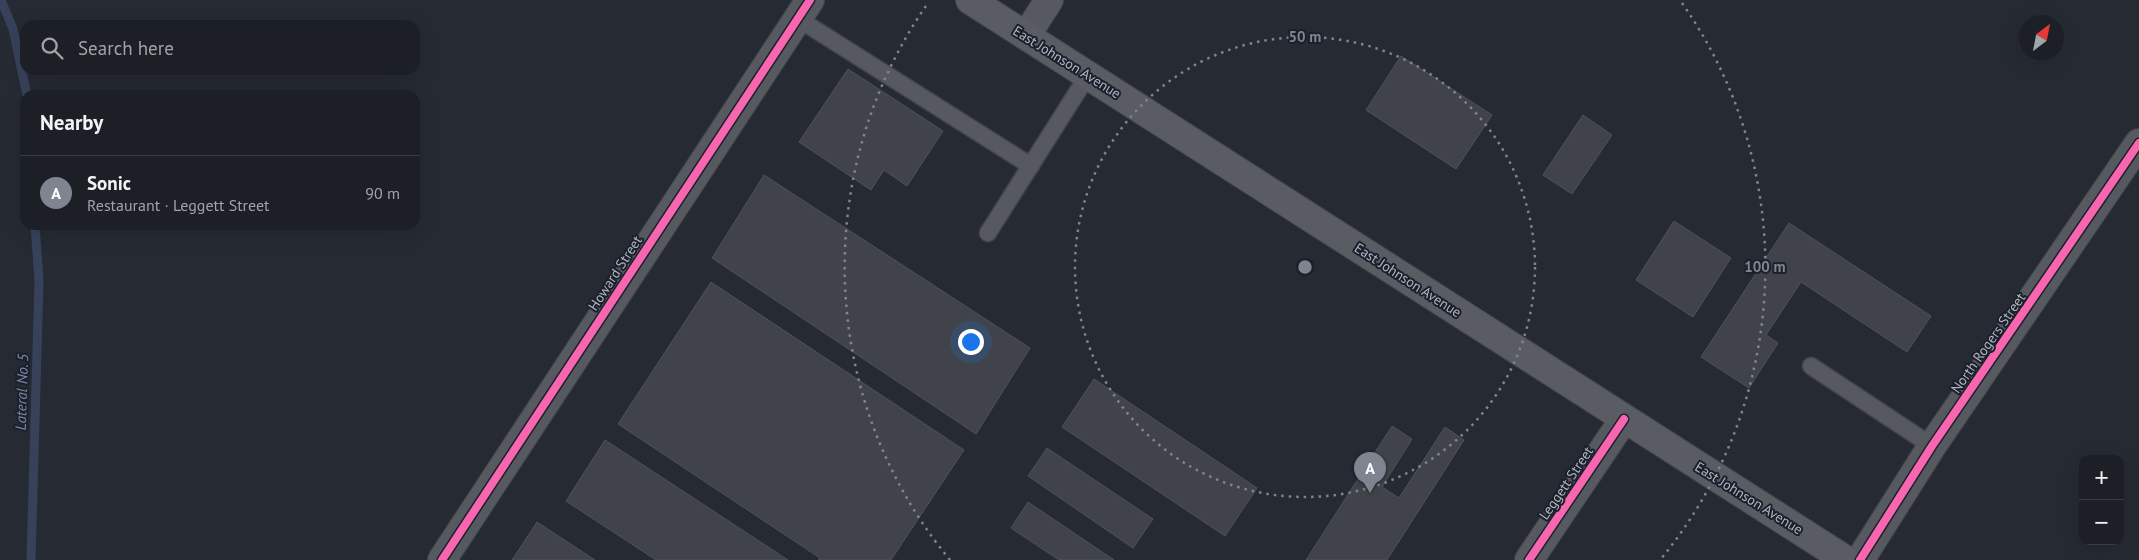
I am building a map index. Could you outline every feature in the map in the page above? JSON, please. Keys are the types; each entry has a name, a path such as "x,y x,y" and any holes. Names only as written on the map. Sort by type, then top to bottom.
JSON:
{"main road":[{"name":"East Johnson Avenue","path":"970,0 1846,560"}],"street":[{"path":"1026,36 1049,0"},
{"name":"Howard Street","path":"442,560 804,9"},
{"name":"North Rogers Street","path":"1860,560 1932,446 2139,143"},
{"name":"Leggett Street","path":"1530,560 1624,419"}],"lane":[{"path":"804,9 1031,166"},
{"path":"988,233 1088,76"},
{"path":"1811,366 1932,446"}],"building":[{"path":"1401,56 1492,115 1456,169 1366,110"},
{"path":"848,69 943,131 907,186 884,170 871,190 799,142"},
{"path":"1583,115 1612,135 1572,194 1543,175"},
{"path":"764,175 1030,348 976,434 712,258"},
{"path":"1674,221 1731,258 1693,317 1636,280"},
{"path":"1789,223 1931,316 1907,352 1801,282 1766,335 1778,343 1749,388 1701,357"},
{"path":"711,282 964,450 891,560 818,560 820,558 618,424"},
{"path":"1094,379 1257,488 1225,536 1062,427"},
{"path":"1392,426 1412,439 1382,487 1399,498 1445,427 1464,440 1387,560 1306,560"},
{"path":"605,440 788,560 656,560 566,501"},
{"path":"1047,448 1153,519 1133,548 1028,476"},
{"path":"1028,502 1114,560 1059,560 1011,528"},
{"path":"537,522 595,560 512,560"}],"waterway":[{"name":"Lateral No. 5","path":"1,0 13,29 20,62"},
{"name":"Lateral No. 5","path":"23,75 26,90"},
{"name":"Lateral No. 5","path":"31,560 39,281 35,230"}],"cycle path":[{"path":"442,560 810,0"},
{"path":"1860,560 1932,446 2139,143"},
{"path":"1529,560 1624,419"}],"place":[{"name":"Sonic","path":"1370,493"}]}
